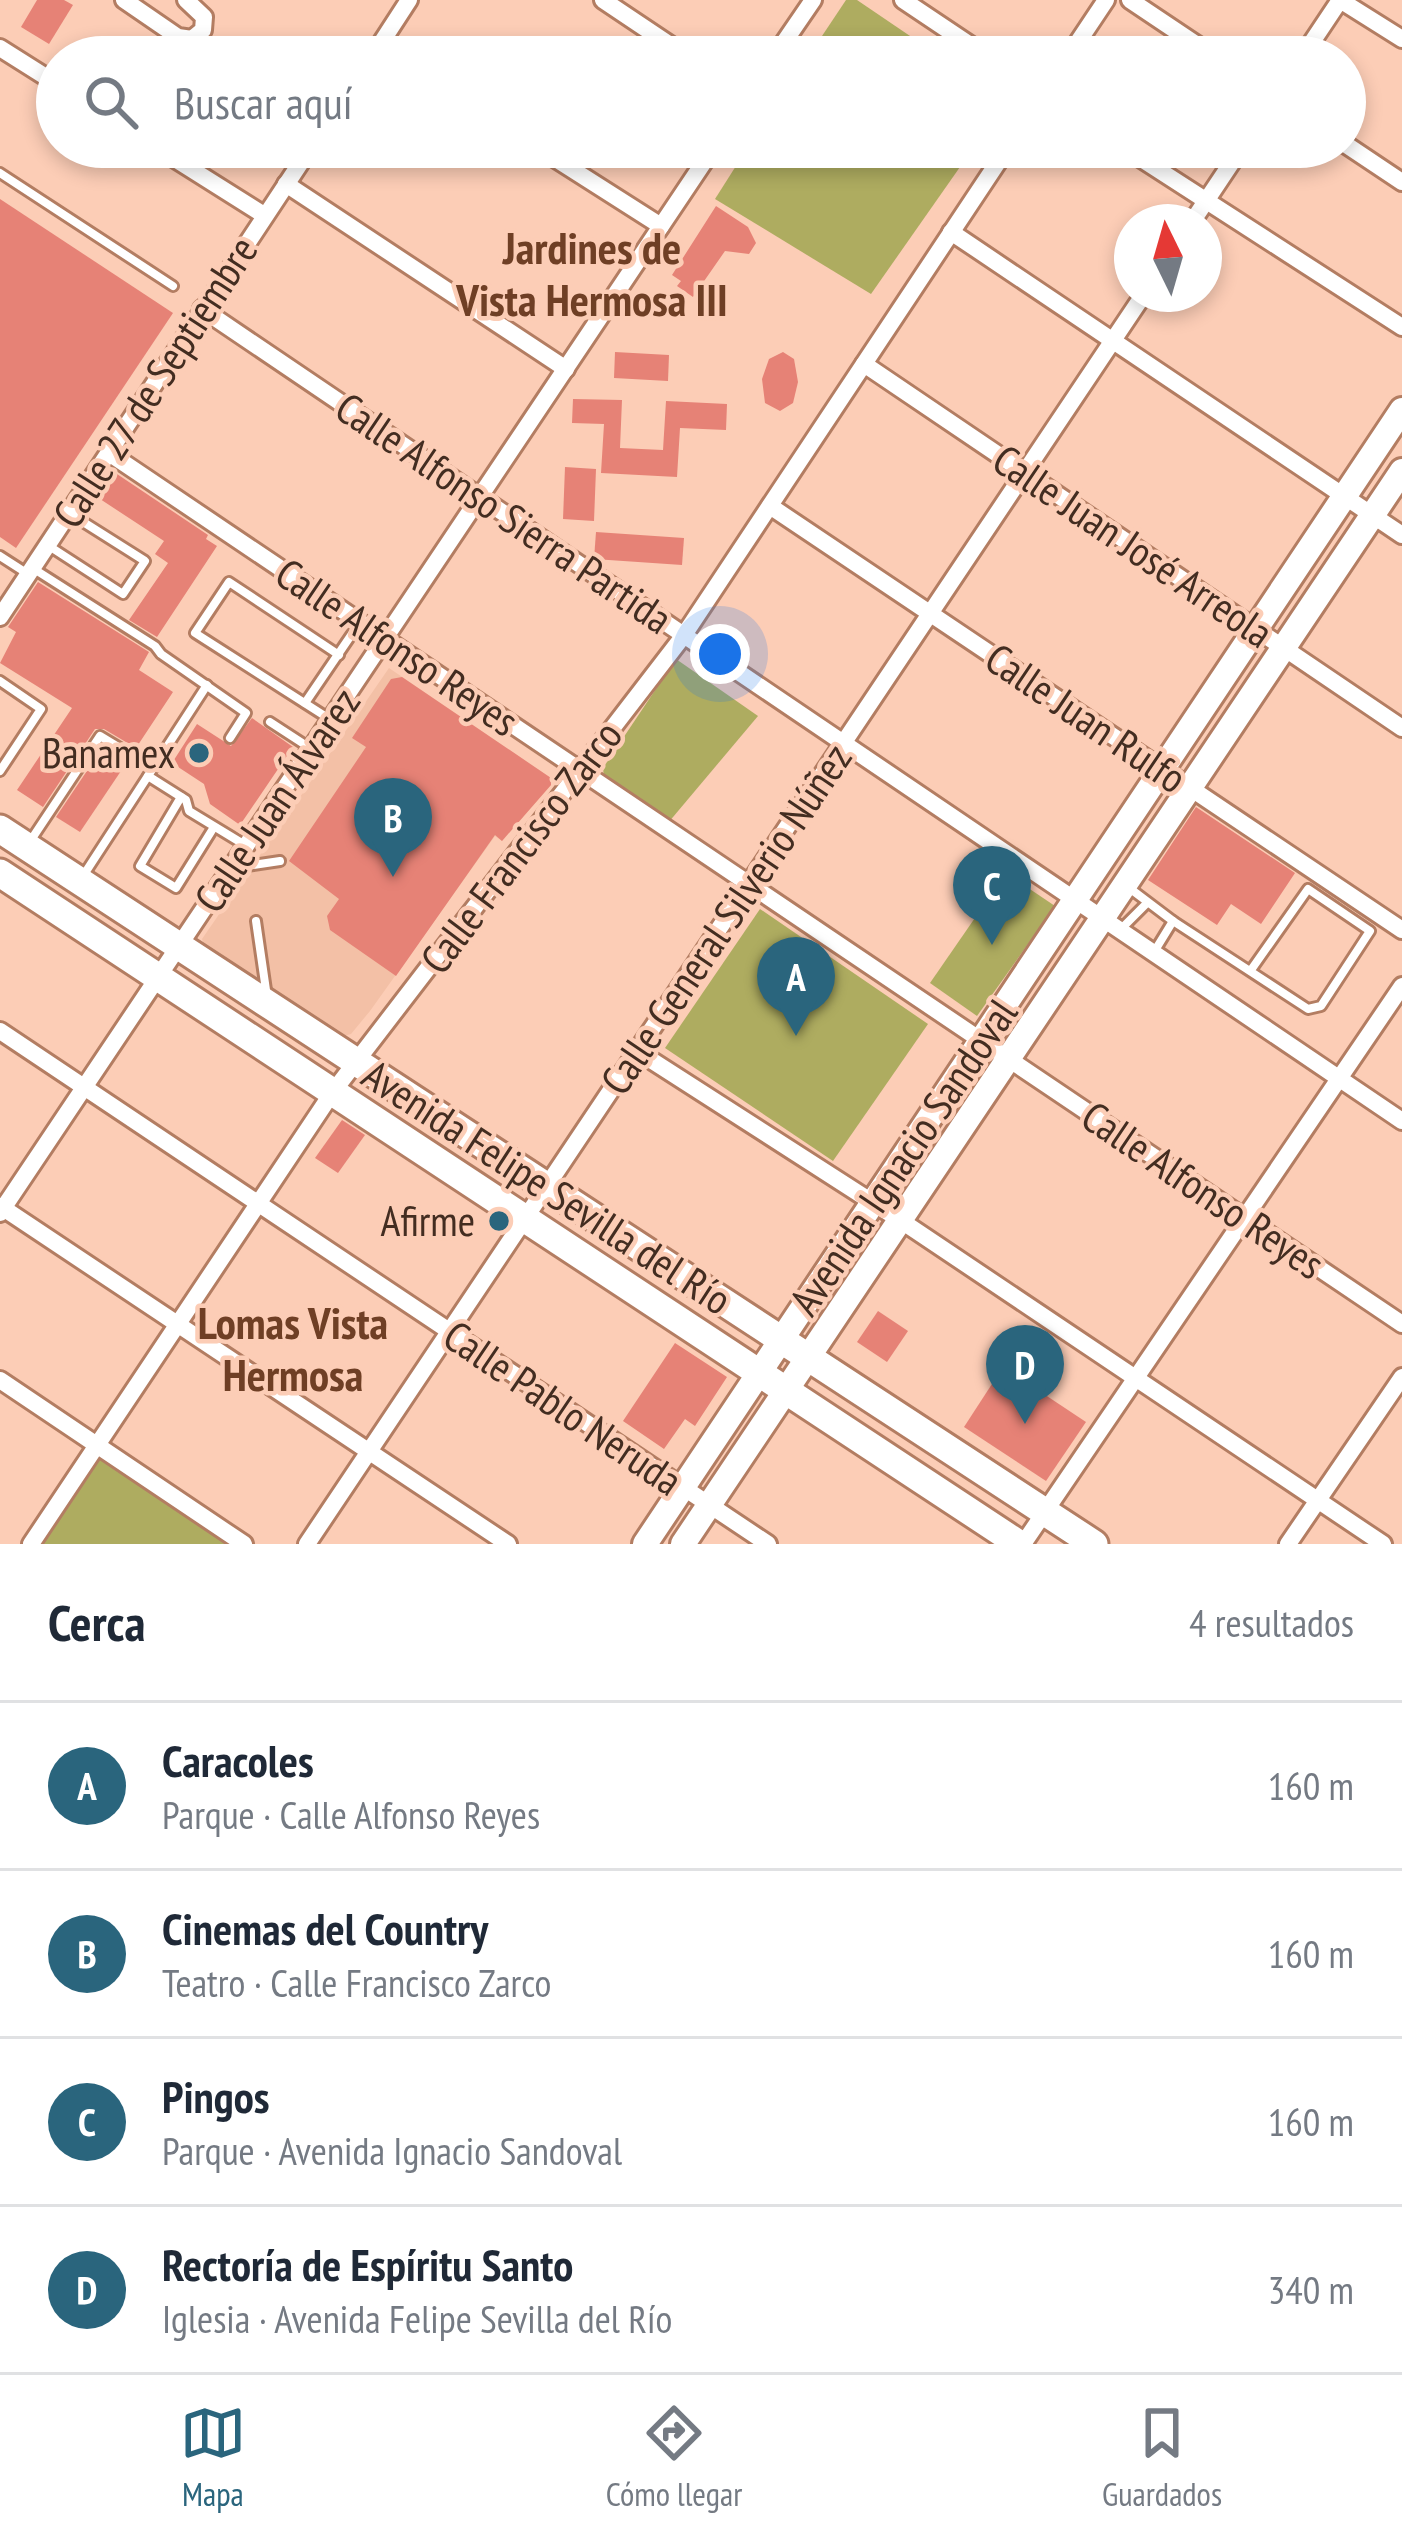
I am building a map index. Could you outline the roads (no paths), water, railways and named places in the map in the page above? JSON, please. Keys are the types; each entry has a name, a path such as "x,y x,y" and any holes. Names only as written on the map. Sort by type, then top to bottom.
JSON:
{"main road":[{"name":"Avenida Ignacio Sandoval","path":"645,1544 1402,410"},
{"name":"Avenida Ignacio Sandoval","path":"683,1544 1008,1059 1111,924 1125,885 1402,471"},
{"name":"Avenida Felipe Sevilla del Río","path":"0,829 1094,1544"},
{"name":"Avenida Felipe Sevilla del Río","path":"0,873 784,1393 1021,1544"}],"street":[{"path":"124,0 180,36"},
{"path":"385,36 409,0"},
{"path":"603,0 657,36"},
{"path":"788,36 813,0"},
{"path":"902,0 956,36"},
{"path":"1082,36 1106,0"},
{"path":"1130,0 1184,36"},
{"path":"1316,36 1340,0 1402,38"},
{"path":"192,2 203,17 198,36"},
{"path":"0,48 36,71"},
{"path":"1366,158 1402,182"},
{"path":"189,168 264,215"},
{"name":"Calle 27 de Septiembre","path":"0,617 297,168"},
{"path":"571,168 661,226"},
{"name":"Calle Juan Álvarez","path":"1,1209 700,168"},
{"name":"Calle Francisco Zarco","path":"31,1544 332,1093 684,635 994,168"},
{"path":"1154,168 1402,327"},
{"path":"1205,202 1228,168"},
{"path":"286,184 566,369"},
{"path":"951,232 1402,535"},
{"name":"Calle Alfonso Sierra Partida","path":"202,309 1402,1121"},
{"name":"Calle General Silverio Núñez","path":"308,1544 1132,312"},
{"name":"Calle Juan José Arreola","path":"864,364 1402,728"},
{"name":"Calle Alfonso Reyes","path":"109,453 1402,1324"},
{"name":"Calle Juan Rulfo","path":"770,506 1402,930"},
{"path":"1021,1544 1402,986"},
{"name":"Calle Pablo Neruda","path":"0,1031 768,1544"},
{"path":"638,1051 900,1220 1383,1544"},
{"path":"1,1209 508,1544"},
{"path":"1288,1544 1402,1377"},
{"path":"0,1380 244,1544"}],"lane":[{"path":"0,173 173,286"},
{"path":"48,545 123,594 145,561 69,513"},
{"path":"0,556 155,646 246,713 230,738"},
{"path":"331,719 195,633 229,581 339,655"},
{"path":"305,703 359,622"},
{"path":"0,681 41,709 0,771"},
{"path":"79,882 207,685"},
{"path":"270,722 311,749"},
{"path":"26,847 100,736 182,797 189,811 246,846"},
{"path":"182,797 140,866 176,888 214,827"},
{"path":"231,868 280,861"},
{"path":"1125,885 1173,922 1308,1009 1316,1010 1370,931 1308,889 1251,970"},
{"path":"1111,924 1147,903"},
{"path":"256,921 268,1004"},
{"path":"1153,953 1173,922"}],"place":[{"name":"Banamex","path":"199,753"},
{"name":"Cinemas del Country","path":"393,877"},
{"name":"Pingos","path":"992,945"},
{"name":"Caracoles","path":"796,1036"},
{"name":"Afirme","path":"499,1221"},
{"name":"Rectoría de Espíritu Santo","path":"1025,1424"}],"district":[{"name":"Jardines de Vista Hermosa III","path":"592,274"},
{"name":"Lomas Vista Hermosa","path":"293,1349"}]}
